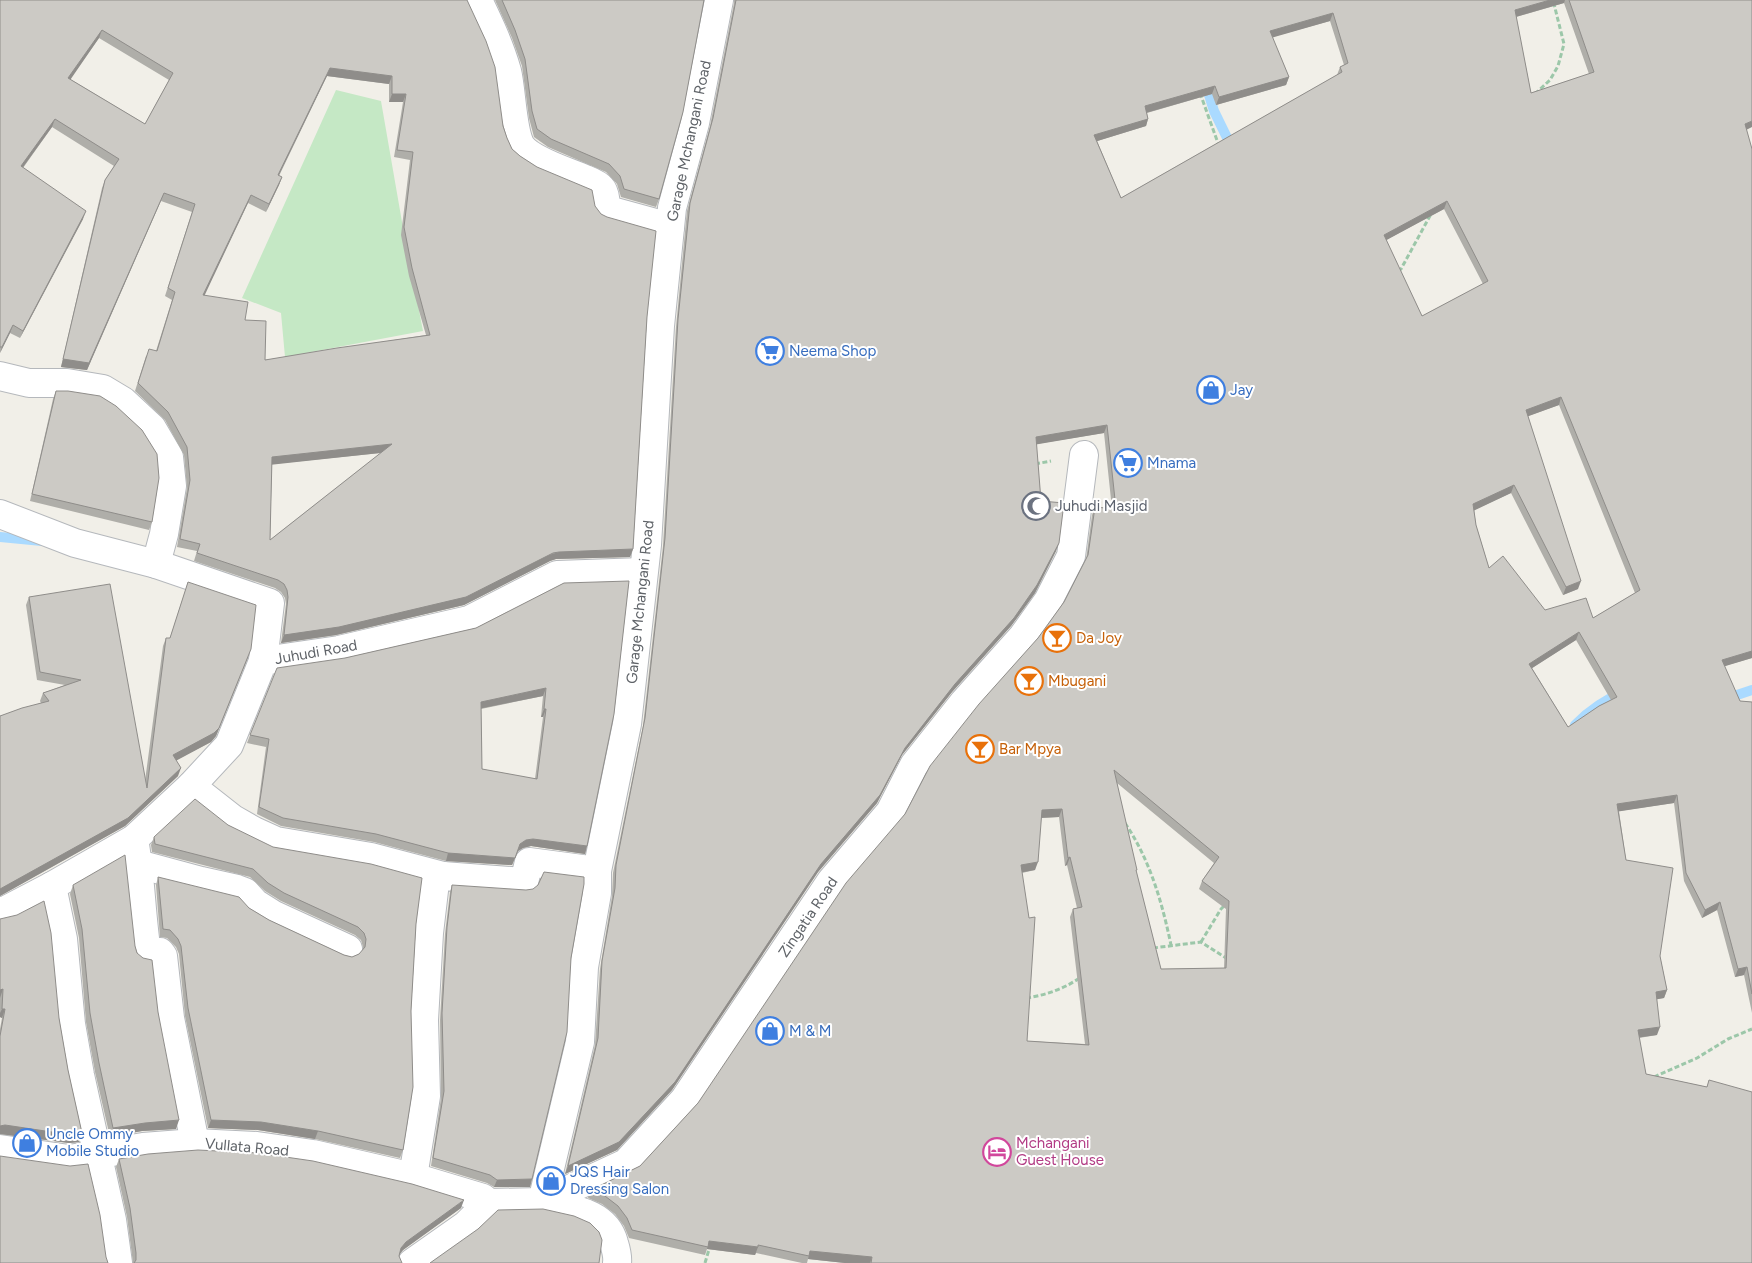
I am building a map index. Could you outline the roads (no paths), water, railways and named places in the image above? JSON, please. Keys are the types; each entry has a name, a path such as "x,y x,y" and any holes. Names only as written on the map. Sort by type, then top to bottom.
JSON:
{"street":[{"path":"478,0 498,43 507,71 516,136 527,153 588,180 601,188 605,206 608,210 670,227"},
{"name":"Garage Mchangani Road","path":"542,1202 580,1042 584,967 597,892 597,871 627,724 647,545 660,326 672,208 695,123 719,0"},
{"path":"0,376 29,382 67,384 103,390 123,401 152,428 169,457 172,486 164,534 156,564"},
{"name":"Zingatia Road","path":"488,1202 542,1202 626,1163 684,1100 831,881 890,812 914,766 964,702 1023,636 1048,601 1071,556 1084,455"},
{"path":"0,514 75,543 156,564 270,603 263,661"},
{"name":"Juhudi Road","path":"0,912 52,886 136,851 191,786 229,745 263,661 339,650 469,620 557,575 643,572"},
{"path":"191,786 233,819 276,841 371,857 443,876 524,882 530,862 597,871"},
{"path":"136,851 201,881 245,892 255,902 274,915 348,949"},
{"path":"136,851 147,953 160,952 163,956 170,1018 195,1143"},
{"path":"413,1176 426,1096 424,1020 429,933 435,882 443,876"},
{"path":"52,886 63,939 72,1032 112,1220 118,1263"},
{"name":"Vullata Road","path":"0,1149 69,1159 143,1147 195,1143 257,1146 312,1154 413,1176 483,1198 488,1202"},
{"path":"412,1263 466,1225 488,1202"},
{"path":"542,1202 585,1212 605,1224 624,1261"}],"waterway":[{"path":"1205,82 1214,111 1233,150"},
{"path":"0,537 42,541"},
{"path":"1724,696 1734,696 1752,690"},
{"path":"1575,725 1597,706 1622,693"}],"place":[{"name":"Neema Shop","path":"770,351"},
{"name":"Jay","path":"1211,390"},
{"name":"Mnama","path":"1128,463"},
{"name":"Juhudi Masjid","path":"1036,506"},
{"name":"Da Joy","path":"1057,638"},
{"name":"Mbugani","path":"1029,681"},
{"name":"Bar Mpya","path":"980,749"},
{"name":"M & M","path":"770,1031"},
{"name":"Uncle Ommy Mobile Studio","path":"27,1143"},
{"name":"Mchangani Guest House","path":"997,1152"},
{"name":"JQS Hair Dressing Salon","path":"551,1181"}]}
